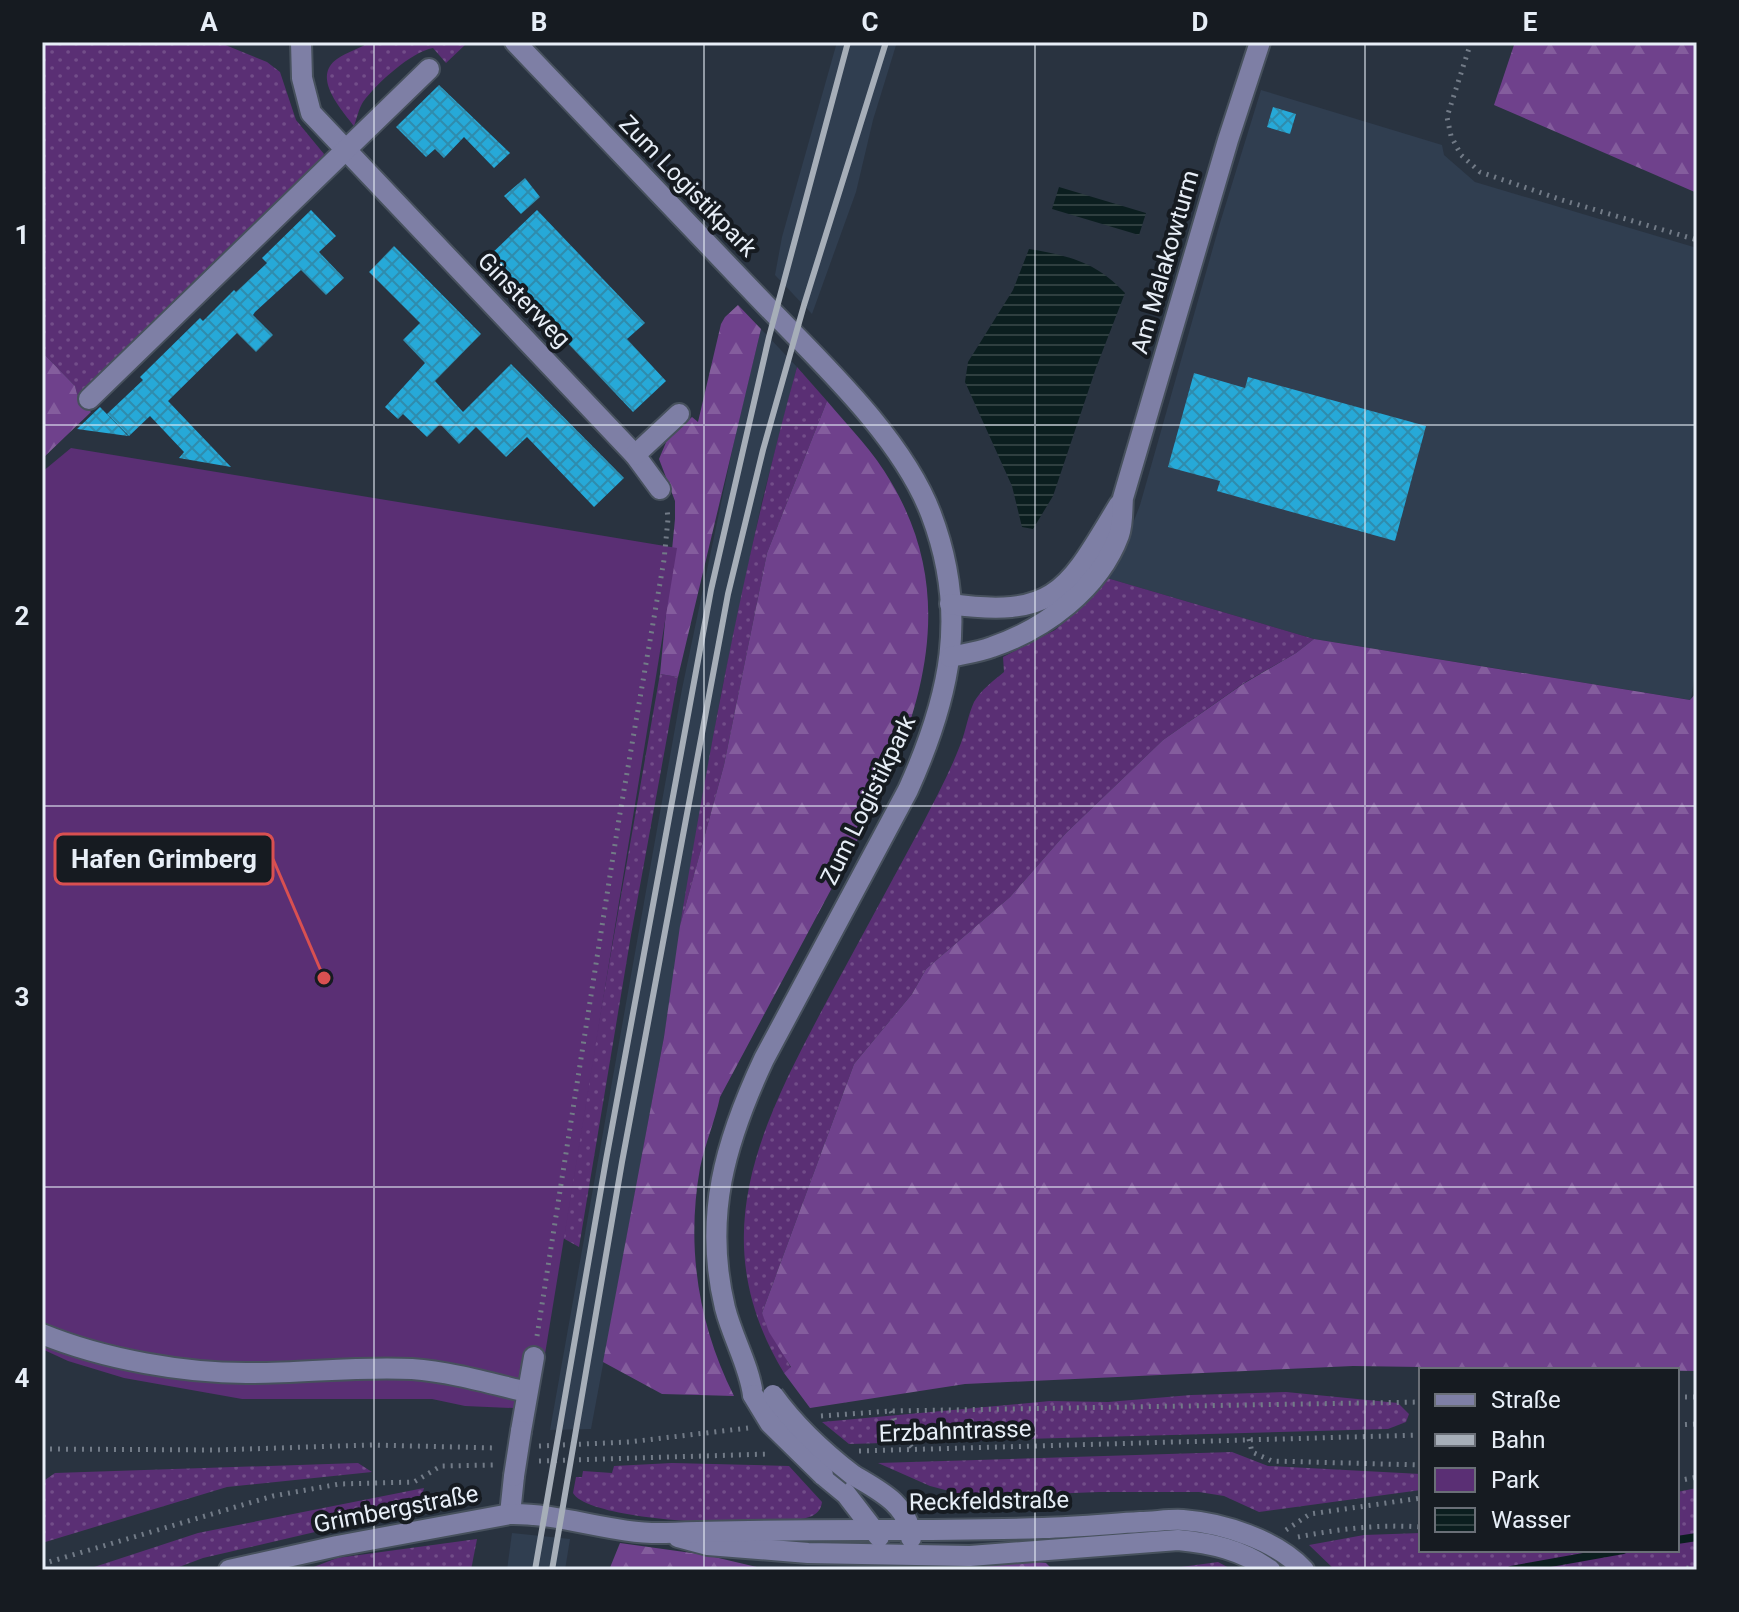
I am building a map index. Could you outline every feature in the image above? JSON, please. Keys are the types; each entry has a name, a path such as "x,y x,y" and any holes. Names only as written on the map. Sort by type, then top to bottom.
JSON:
{"street":[{"name":"Ginsterweg","path":"301,42 302,78 311,113 635,455 660,489"},
{"name":"Zum Logistikpark","path":"515,42 880,429 908,469 931,514 948,581 950,604 950,657 946,689 908,790 747,1096 724,1159 716,1215 719,1281 730,1328 750,1374 753,1395 770,1423 846,1494 873,1529 902,1553"},
{"name":"Am Malakowturm","path":"950,657 992,647 1032,629 1066,606 1093,579 1120,534 1123,498 1260,42"},
{"path":"89,399 429,69"},
{"path":"635,455 679,414"},
{"name":"Am Malakowturm","path":"950,604 978,608 1026,606 1048,597 1073,576 1089,557 1123,498"},
{"path":"42,1334 122,1357 174,1366 250,1373 415,1369 527,1392"},
{"path":"510,1514 510,1470 521,1431 534,1357"},
{"name":"Zum Logistikpark","path":"750,1374 773,1395 816,1446 853,1475 893,1499 910,1528"},
{"name":"Grimbergstraße","path":"229,1570 337,1546 510,1514 574,1521"},
{"name":"Reckfeldstraße","path":"663,1533 717,1529 1042,1528 1182,1520 1218,1526 1265,1543 1302,1568"},
{"name":"Reckfeldstraße","path":"574,1521 663,1533 708,1545 808,1553 970,1556 1178,1540 1209,1543 1234,1550 1270,1570"},
{"path":"902,1553 910,1528"}],"path":[{"path":"1471,42 1447,117 1451,136 1461,155 1480,172 1697,240"},
{"path":"534,1357 667,537"},
{"path":"833,1414 1419,1402"},
{"path":"891,1411 900,1433 914,1450"},
{"path":"538,1446 629,1442 747,1428"},
{"name":"Erzbahntrasse","path":"851,1452 1419,1435"},
{"path":"1249,1439 1252,1452 1272,1461 1419,1465"},
{"path":"42,1449 216,1450 372,1445 508,1447"},
{"path":"537,1461 771,1454"},
{"path":"42,1564 273,1496 339,1484 414,1482 441,1466 490,1466 510,1470"},
{"path":"1265,1543 1310,1514 1419,1498"},
{"path":"1326,1531 1392,1525 1419,1527"},
{"path":"1679,1570 1697,1566"}],"shaded area":[{"path":"837,42 897,42 873,120 856,192 812,314 775,275 782,237"},
{"path":"1261,90 1442,145 1444,155 1475,182 1697,248 1697,659 1691,700 1314,639 1107,578 1123,549 1140,505"},
{"path":"761,329 797,367 762,501 721,694 664,1037 591,1429 550,1430 682,689"},
{"path":"512,1533 570,1539 565,1570 507,1570"}],"green space":[{"path":"42,42 218,42 267,62 280,72 296,120 324,154 78,398 75,386 42,352"},
{"path":"371,42 466,44 446,63 433,48 405,62 363,102 354,126 336,103 327,75 337,59"},
{"path":"1515,42 1697,42 1697,193 1494,105"},
{"path":"738,305 761,329 678,677 660,674 675,501 659,459 667,440 692,417 698,422 721,324"},
{"path":"42,352 75,386 78,398 91,412 42,459"},
{"path":"797,367 827,401 767,553 724,765 680,926 731,645"},
{"path":"827,401 877,460 911,522 923,561 928,601 927,640 921,680 911,719 880,798 720,1097 702,1159 694,1227 698,1285 712,1341 734,1396 662,1394 603,1362 664,1037 680,926 724,765 767,553"},
{"path":"71,448 677,548 536,1409 465,1406 432,1399 242,1399 124,1378 68,1361 42,1349 42,472"},
{"path":"1107,578 1314,639 1163,740 1066,833 1010,897 926,969 912,994 854,1064 762,1313 791,1368 784,1373 759,1323 747,1274 744,1227 750,1181 763,1135 804,1044 943,785 974,702 1004,672 1003,657 1055,630 1091,598"},
{"path":"1314,639 1690,700 1697,692 1697,1371 1679,1371 1679,1368 1353,1366 965,1384 810,1408 784,1373 791,1367 769,1332 762,1313 854,1064 912,994 926,969 1010,897 1066,833 1163,740 1243,684"},
{"path":"660,674 678,677 579,1247 561,1237"},
{"path":"1286,1392 1398,1403 1409,1414 1406,1422 1388,1429 849,1444 822,1422 1050,1401 1108,1402"},
{"path":"1232,1452 1268,1466 1419,1474 1419,1490 1259,1512 1224,1496 1199,1492 972,1497 930,1486 878,1463"},
{"path":"358,1463 372,1472 227,1487 42,1543 42,1482 55,1473"},
{"path":"672,1463 789,1466 822,1504 814,1515 793,1520 727,1523 613,1511 587,1503 573,1493 576,1477 582,1477 583,1471 612,1473 614,1466"},
{"path":"424,1488 418,1508 203,1558 171,1570 85,1570 198,1533"},
{"path":"1697,1488 1697,1570 1335,1570 1309,1545 1364,1535 1419,1533 1419,1552 1679,1552 1679,1492"},
{"path":"477,1539 471,1570 306,1570 337,1558"},
{"path":"620,1543 706,1555 769,1570 609,1570"},
{"path":"1028,1561 1046,1563 1053,1570 898,1570"},
{"path":"1218,1562 1233,1570 1159,1570"}],"water":[{"path":"1059,187 1146,213 1139,235 1052,209"},
{"path":"1029,249 1057,254 1093,267 1125,293 1053,496 1033,529 1022,527 1012,486 965,382 968,362 1013,290"}],"building":[{"path":"439,85 510,153 494,168 464,137 444,158 435,149 426,157 396,127"},
{"path":"1273,107 1296,114 1290,134 1267,127"},
{"path":"525,178 540,197 521,214 504,196"},
{"path":"311,210 336,236 319,252 344,278 326,295 301,270 253,315 273,335 256,352 237,333 168,401 231,467 179,458 184,452 150,416 129,436 107,414 200,318 203,321 267,263 262,258"},
{"path":"537,210 645,323 627,339 666,381 633,412 487,258"},
{"path":"394,246 481,334 435,381 463,412 511,364 624,478 594,507 527,437 506,457 476,427 459,444 440,424 427,437 403,414 398,419 385,407 425,363 403,340 420,323 369,272"},
{"path":"1194,373 1245,388 1248,377 1426,426 1395,541 1217,491 1220,481 1168,467"},
{"path":"100,407 128,436 77,429"}],"waterway":[{"path":"1679,1540 1697,1537"},
{"path":"1511,1570 1612,1552"}],"railway":[{"path":"535,1570 606,1160 711,590 769,337 848,42"},
{"path":"552,1570 622,1162 728,594 763,450 804,305 886,42"}],"place":[{"name":"Hafen Grimberg","path":"324,978"}]}
